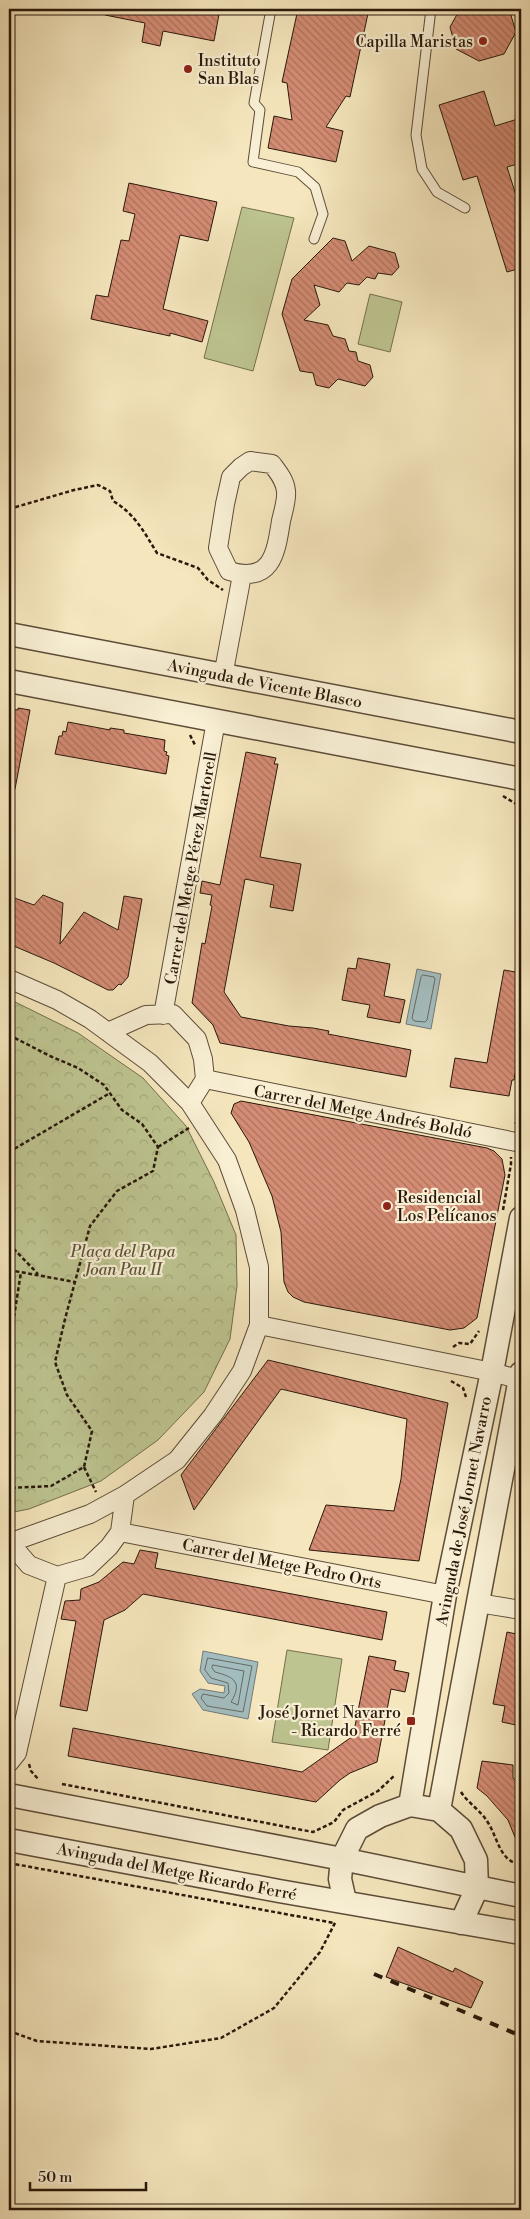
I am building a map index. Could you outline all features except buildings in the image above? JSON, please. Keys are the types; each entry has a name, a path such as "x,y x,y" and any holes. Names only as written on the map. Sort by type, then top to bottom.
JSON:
{"street":[{"path":"250,462 272,464 280,474 286,491 275,555 266,567 253,574 242,575 229,572 218,548 231,477 241,467 250,462"},
{"path":"223,676 242,575"},
{"name":"Avinguda de Vicente Blasco","path":"9,634 521,732"},
{"path":"9,681 521,779"},
{"name":"Carrer del Metge Pérez Martorell","path":"163,1015 216,722"},
{"path":"9,979 57,1000 108,1032 150,1063 190,1103 226,1160 245,1210 259,1267 259,1325 242,1370 213,1415 177,1460 125,1495 103,1507 70,1523 10,1543 29,1565 57,1576 88,1567 109,1547 120,1532 125,1495"},
{"path":"108,1032 146,1015 172,1014 197,1039 204,1059 205,1079 190,1103"},
{"name":"Carrer del Metge Andrés Boldó","path":"205,1079 521,1143"},
{"name":"Avinguda de José Jornet Navarro","path":"410,1805 444,1595 492,1372 521,1218"},
{"path":"259,1325 521,1378"},
{"name":"Avinguda de José Jornet Navarro","path":"439,1810 521,1378"},
{"name":"Carrer del Metge Pedro Orts","path":"120,1532 444,1595"},
{"path":"9,1763 17,1753 57,1576"},
{"path":"478,1603 521,1610"},
{"path":"9,1795 342,1859 521,1896"},
{"path":"346,1901 340,1879 342,1859 357,1829 380,1816 410,1805 439,1810 461,1829 476,1860 477,1888 461,1922"},
{"name":"Avinguda del Metge Ricardo Ferré","path":"9,1840 279,1891 346,1901 521,1933"}],"lane":[{"path":"271,9 254,104 260,110 253,162 298,172 315,187 323,214 314,239"},
{"path":"431,9 416,135 422,170 437,192 465,208"}],"path":[{"path":"9,509 98,485 110,491 113,501 126,508 140,523 157,553 198,568 217,588 238,595"},
{"path":"9,1035 78,1068 104,1085 122,1110 142,1124 158,1147"},
{"path":"9,1152 110,1092"},
{"path":"103,1507 84,1467 92,1431 67,1395 55,1362 75,1282 90,1226 117,1192 153,1170 158,1147 201,1120"},
{"path":"9,1244 39,1275"},
{"path":"9,1270 75,1282"},
{"path":"9,1349 21,1272"},
{"path":"9,1488 51,1486 84,1467"},
{"path":"446,1774 460,1777 459,1789 468,1803 486,1820 496,1836 502,1853 511,1863 521,1865"},
{"path":"9,1863 335,1923"},
{"path":"9,2031 37,2041 151,2049 221,2038 274,2008 320,1952 346,1901"}],"green space":[{"path":"242,207 294,218 253,371 204,358"},
{"path":"370,294 402,302 390,352 358,344"},
{"name":"Plaça del Papa Joan Pau II","path":"9,999 78,1033 143,1078 186,1126 214,1182 236,1235 237,1286 230,1339 204,1392 158,1440 101,1481 29,1509 9,1513"},
{"path":"287,1650 342,1659 328,1750 272,1742"}],"water":[{"path":"417,969 441,974 431,1029 406,1024"},
{"path":"203,1651 258,1662 248,1719 203,1710 192,1694 200,1689 224,1693 225,1686 208,1683 200,1671"}],"railway":[{"path":"374,1974 521,2036"}],"place":[{"name":"Capilla Maristas","path":"483,41"},
{"name":"Instituto San Blas","path":"188,69"},
{"name":"Residencial Los Pelícanos","path":"387,1206"},
{"name":"José Jornet Navarro - Ricardo Ferré","path":"411,1721"}]}
